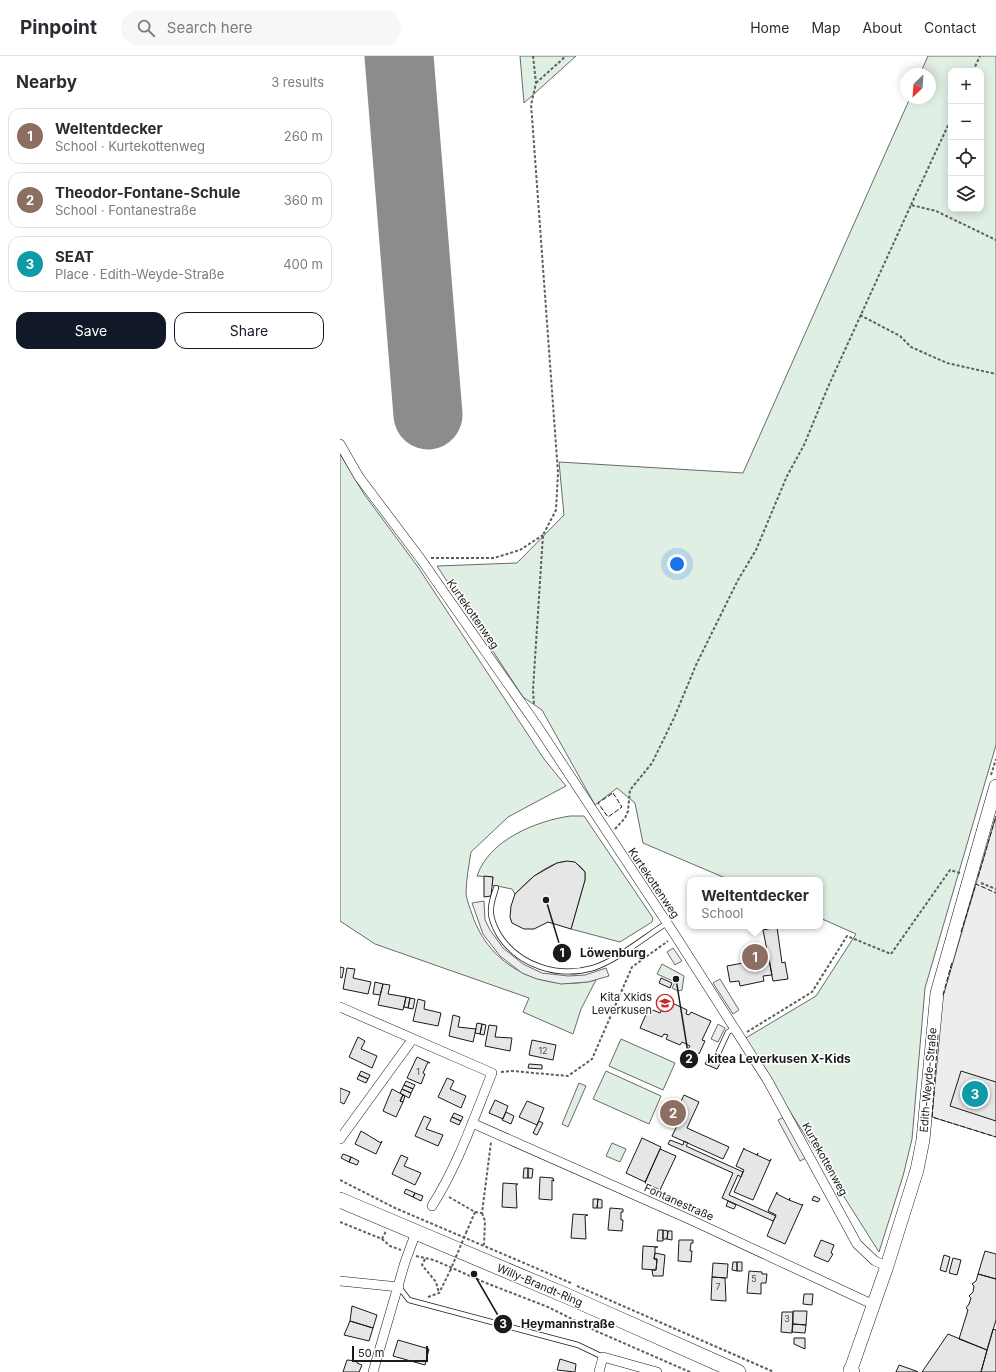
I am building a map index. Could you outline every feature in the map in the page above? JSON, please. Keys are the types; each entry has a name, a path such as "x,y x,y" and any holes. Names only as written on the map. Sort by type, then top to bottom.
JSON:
{"main road":[{"name":"Willy-Brandt-Ring","path":"340,1200 738,1372"}],"street":[{"name":"Kurtekottenweg","path":"340,444 359,477 420,558 536,724 676,935 768,1081 858,1244 875,1261 887,1266"},
{"name":"Edith-Weyde-Straße","path":"851,1371 887,1266 917,1170 923,1140 937,993 996,786"},
{"path":"340,1007 492,1074 472,1123 440,1193 432,1206"},
{"path":"340,1139 412,1040"},
{"name":"Fontanestraße","path":"472,1123 691,1220 874,1305"},
{"path":"373,1372 416,1232"},
{"path":"340,1281 399,1287"},
{"path":"599,1372 603,1357 657,1372"}],"lane":[{"path":"496,888 491,909 495,928 504,942 524,960 539,967 575,972 594,968 609,961 667,923"},
{"path":"715,1060 728,1032 734,1028"},
{"path":"399,1287 409,1300 578,1345 603,1357"}],"path":[{"path":"533,56 536,83 531,105 558,473 556,510 543,535 533,690 536,724"},
{"path":"536,83 566,56"},
{"path":"974,68 980,56"},
{"path":"609,836 625,818 628,811 630,790 652,763 674,718 696,665 738,580 756,550 788,476 804,445 860,315 948,125"},
{"path":"911,205 936,211 996,240"},
{"path":"860,315 900,336 911,347 947,362 996,374"},
{"path":"420,558 494,558 520,550 543,535"},
{"path":"740,1036 812,992 847,936 891,954 950,870 996,889"},
{"path":"492,1074 512,1071 568,1076 592,1059 632,967 676,935"},
{"path":"484,1245 484,1221 482,1213 493,1132"},
{"path":"340,1180 395,1208 484,1245 774,1372"},
{"path":"440,1193 475,1212 482,1213"},
{"path":"416,1302 439,1292 443,1288 475,1212"},
{"path":"340,1222 382,1239 390,1246"},
{"path":"439,1292 436,1282 422,1265 425,1259 434,1260 486,1284 548,1307 596,1331 690,1372"}],"green space":[{"path":"520,56 576,56 524,103"},
{"path":"928,56 996,56 996,745 925,988 912,1139 903,1176 879,1252 744,1039 816,996 856,934 823,919 823,877 723,877 643,843 635,803 617,788 595,805 542,710 523,697 437,566 517,563 564,515 559,462 743,473 907,104 936,104 936,68 923,68"},
{"path":"340,454 364,494 418,567 544,759 566,786 508,817 471,852 466,894 480,933 491,948 505,962 520,972 538,979 557,983 576,983 596,980 581,1009 573,1034 523,1012 529,998 375,944 340,921"},
{"path":"570,816 584,816 653,918 652,922 620,942 571,929 585,880 585,872 577,864 568,862 559,863 548,867 529,880 515,894 512,889 492,885 493,877 477,876 483,863 492,852 515,834 543,822"},
{"path":"662,964 684,976 682,990 678,991 672,988 675,982 657,974"},
{"path":"621,1039 675,1063 663,1090 609,1066"},
{"path":"606,1071 661,1096 649,1124 593,1099"},
{"path":"579,1083 586,1086 568,1127 562,1124"},
{"path":"612,1143 626,1149 620,1162 606,1156"}],"shaded area":[{"path":"996,816 996,1137 932,1117 941,1003"},
{"path":"484,901 485,920 490,930 503,948 523,964 542,973 568,976 585,975 606,968 609,976 588,982 561,984 537,979 522,973 500,956 483,934 472,903"},
{"path":"673,948 682,961 675,965 667,952"},
{"path":"720,979 739,1010 733,1014 713,983"},
{"path":"718,1024 725,1028 718,1042 711,1039"},
{"path":"784,1117 806,1158 800,1161 778,1120"}],"building":[{"path":"567,861 575,862 585,872 585,880 571,929 548,922 534,929 524,929 512,923 510,917 511,906 515,894 534,876 557,863"},
{"path":"484,876 493,877 491,896 484,897"},
{"path":"777,929 782,963 785,962 788,979 773,981 763,930"},
{"path":"769,958 772,975 763,976 764,981 740,986 739,981 730,982 727,966"},
{"path":"340,967 344,968 342,978 340,977"},
{"path":"347,968 355,969 353,978 371,982 368,994 343,989"},
{"path":"661,978 672,983 670,988 659,983"},
{"path":"375,982 383,984 380,995 373,994"},
{"path":"383,984 390,985 388,994 406,997 403,1010 378,1005"},
{"path":"406,997 410,998 408,1008 404,1007"},
{"path":"410,998 415,999 413,1009 408,1008"},
{"path":"418,999 425,1001 424,1009 441,1013 438,1026 413,1021"},
{"path":"666,1000 687,1010 686,1014 689,1015 691,1012 711,1021 702,1040 705,1041 699,1054 688,1049 690,1046 682,1042 680,1045 666,1039 668,1035 664,1034 662,1037 640,1028 648,1010 652,1012 653,1010 660,1013"},
{"path":"453,1015 460,1017 458,1027 476,1029 473,1042 449,1036"},
{"path":"477,1023 482,1024 480,1034 475,1033"},
{"path":"482,1024 486,1025 484,1035 480,1034"},
{"path":"489,1025 497,1026 495,1037 512,1038 510,1051 485,1046"},
{"path":"358,1037 365,1041 361,1049 377,1056 372,1068 349,1057"},
{"path":"532,1040 556,1045 553,1060 529,1055"},
{"path":"417,1057 428,1062 423,1073 425,1074 421,1084 407,1078"},
{"path":"708,1059 720,1064 717,1069 705,1064"},
{"path":"529,1064 542,1065 542,1069 528,1068"},
{"path":"361,1071 370,1075 368,1079 359,1075"},
{"path":"961,1071 996,1082 996,1121 950,1106"},
{"path":"359,1075 368,1079 366,1083 357,1079"},
{"path":"447,1078 454,1081 450,1089 466,1096 461,1108 438,1097"},
{"path":"406,1081 415,1085 413,1089 404,1085"},
{"path":"404,1085 413,1089 411,1093 402,1089"},
{"path":"340,1088 350,1092 344,1104 340,1102"},
{"path":"392,1089 405,1096 403,1095 400,1101 403,1102 396,1117 383,1111"},
{"path":"402,1089 411,1093 409,1098 400,1093"},
{"path":"403,1095 405,1096 403,1102 400,1101"},
{"path":"684,1095 699,1102 687,1128 729,1147 723,1159 672,1136 678,1124 672,1121"},
{"path":"495,1100 508,1106 503,1119 489,1113"},
{"path":"527,1101 544,1108 537,1125 519,1117"},
{"path":"506,1112 514,1116 511,1124 502,1120"},
{"path":"454,1113 463,1117 461,1121 452,1117"},
{"path":"424,1116 431,1119 426,1129 443,1135 438,1146 415,1136"},
{"path":"452,1117 461,1121 459,1125 450,1121"},
{"path":"539,1121 543,1123 537,1135 533,1133"},
{"path":"361,1131 381,1143 382,1141 376,1154 355,1144"},
{"path":"642,1138 661,1147 645,1182 626,1173"},
{"path":"670,1140 683,1145 684,1141 688,1143 686,1146 743,1172 741,1177 738,1175 729,1195 776,1216 773,1221 722,1198 733,1173 668,1144"},
{"path":"744,1148 770,1161 771,1159 753,1200 734,1192 744,1170 736,1166"},
{"path":"660,1149 676,1156 660,1190 645,1183"},
{"path":"343,1154 351,1157 349,1162 341,1158"},
{"path":"401,1155 408,1158 404,1166 421,1173 415,1185 392,1174"},
{"path":"351,1157 359,1161 357,1165 349,1162"},
{"path":"524,1168 528,1168 528,1178 523,1178"},
{"path":"528,1168 533,1169 532,1178 528,1178"},
{"path":"540,1177 553,1178 552,1200 539,1199"},
{"path":"503,1183 518,1184 516,1185 517,1208 502,1207"},
{"path":"406,1189 415,1193 413,1197 404,1193"},
{"path":"777,1192 777,1194 789,1200 802,1205 803,1204 785,1244 767,1236 776,1215 768,1211"},
{"path":"415,1193 423,1196 421,1201 413,1197"},
{"path":"814,1196 820,1199 818,1202 812,1200"},
{"path":"593,1199 598,1199 597,1208 593,1208"},
{"path":"598,1199 602,1200 602,1208 597,1208"},
{"path":"728,1201 736,1205 734,1209 726,1206"},
{"path":"610,1208 623,1209 623,1212 621,1212 621,1220 623,1220 622,1231 608,1230"},
{"path":"573,1214 588,1215 585,1216 586,1239 571,1238"},
{"path":"658,1230 663,1230 663,1241 657,1241"},
{"path":"663,1230 668,1231 667,1239 663,1239"},
{"path":"668,1231 672,1231 672,1240 667,1239"},
{"path":"679,1240 693,1240 690,1251 692,1251 691,1262 678,1261"},
{"path":"821,1240 834,1245 831,1253 833,1254 828,1262 814,1256"},
{"path":"643,1246 658,1247 655,1247 654,1259 657,1259 656,1270 642,1269"},
{"path":"985,1251 996,1254 996,1279 978,1274"},
{"path":"655,1253 665,1255 663,1276 653,1276 652,1270 656,1270 657,1259 654,1259"},
{"path":"944,1255 950,1257 946,1272 940,1270"},
{"path":"953,1258 961,1260 957,1275 949,1273"},
{"path":"733,1262 737,1262 737,1271 732,1270"},
{"path":"737,1262 742,1262 742,1271 737,1271"},
{"path":"713,1263 728,1264 727,1278 712,1277"},
{"path":"749,1271 767,1274 766,1283 761,1283 761,1294 747,1293"},
{"path":"978,1274 996,1279 996,1320 987,1350 959,1339 968,1310 966,1308 971,1298 969,1296 973,1292 974,1286 972,1284 976,1281"},
{"path":"712,1277 725,1278 726,1301 711,1300"},
{"path":"804,1294 813,1294 812,1305 803,1304"},
{"path":"352,1306 377,1315 373,1328 350,1321"},
{"path":"793,1311 807,1311 806,1325 793,1324"},
{"path":"782,1312 793,1312 792,1333 781,1332"},
{"path":"350,1321 373,1328 369,1341 344,1335"},
{"path":"793,1324 806,1325 805,1333 792,1332"},
{"path":"993,1329 996,1330 996,1372 981,1372"},
{"path":"948,1334 987,1350 981,1372 922,1372"},
{"path":"794,1338 805,1338 805,1349 794,1344"},
{"path":"398,1340 429,1349 425,1365 393,1356"},
{"path":"560,1359 576,1364 575,1372 557,1370"},
{"path":"347,1360 357,1361 357,1363 362,1365 359,1372 343,1372"},
{"path":"899,1365 916,1371 918,1372 896,1372"}],"runway":[{"path":"399,56 428,415"}],"fence":[{"path":"613,793 622,807 608,817 598,803 613,793"},
{"path":"978,877 996,816"},
{"path":"961,932 976,884 996,893"},
{"path":"943,995 952,962"},
{"path":"938,1035 932,1117 996,1137"}],"place":[{"name":"Löwenburg","path":"546,900"},
{"name":"Weltentdecker","path":"755,957"},
{"name":"kitea Leverkusen X-Kids","path":"676,979"},
{"name":"Kita Xkids Leverkusen","path":"665,1003"},
{"name":"SEAT","path":"975,1094"},
{"name":"Theodor-Fontane-Schule","path":"673,1113"},
{"name":"Heymannstraße","path":"474,1274"}]}
